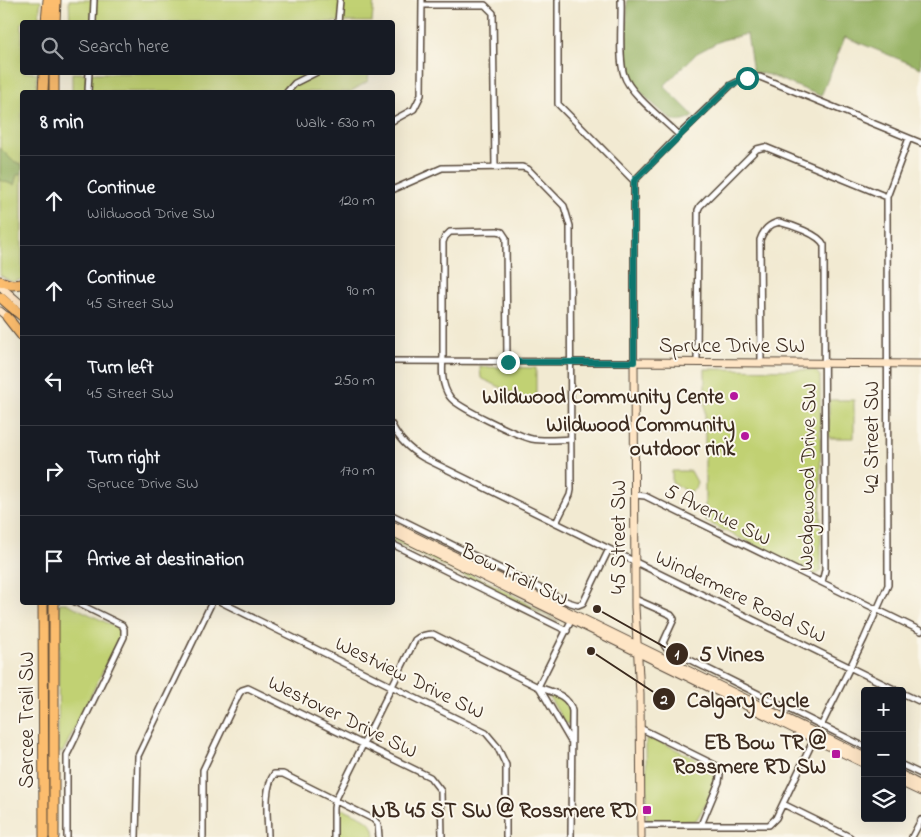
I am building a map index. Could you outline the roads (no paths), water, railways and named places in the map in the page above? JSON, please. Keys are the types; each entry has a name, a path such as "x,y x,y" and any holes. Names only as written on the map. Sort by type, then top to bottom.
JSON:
{"highway":[{"path":"46,20 48,0"},
{"path":"55,20 56,0"},
{"path":"43,90 44,75"},
{"path":"54,75 54,90"},
{"path":"0,281 12,285 20,284"},
{"path":"0,297 20,314"},
{"path":"3,314 20,334"},
{"name":"Sarcee Trail SW","path":"43,605 44,837"},
{"name":"Sarcee Trail SW","path":"54,605 54,837"}],"main road":[{"path":"0,286 20,303"},
{"path":"3,314 20,328"},
{"name":"Spruce Drive SW","path":"634,362 921,364"},
{"name":"45 Street SW","path":"634,362 635,562 641,837"},
{"name":"Bow Trail SW","path":"395,526 861,755"},
{"name":"Bow Trail SW","path":"395,533 861,762"},
{"path":"904,777 921,785"},
{"path":"906,785 921,792"}],"street":[{"path":"93,20 94,0"},
{"path":"338,20 340,0"},
{"path":"558,0 558,104 634,181 731,85 742,79 760,77 921,143"},
{"path":"622,0 622,60 624,77 633,90 680,134"},
{"path":"395,119 414,109 422,95 422,2 485,6 493,12 495,167"},
{"path":"88,90 89,75"},
{"path":"289,90 296,83 311,75"},
{"name":"42 Street SW","path":"821,726 878,610 888,582 887,197 909,138"},
{"path":"697,362 697,213 700,206 757,148 765,147 887,197"},
{"path":"395,189 442,168 522,168 528,170 566,210 570,226 571,490 556,523"},
{"name":"45 Street SW","path":"634,181 634,362"},
{"name":"Wedgewood Drive SW","path":"761,362 760,240 768,227 773,223 779,222 816,237 824,245 825,570 822,582"},
{"path":"508,362 507,242 504,235 497,231 453,231 444,237 443,242 441,371 447,392 461,406 526,437 542,440 571,439"},
{"name":"Spruce Drive SW","path":"395,361 634,362"},
{"name":"Windermere Road SW","path":"395,430 401,440 419,456 890,687"},
{"name":"5 Avenue SW","path":"635,495 645,496 921,631"},
{"path":"395,516 568,602 578,604 584,602 609,549"},
{"path":"395,545 567,631"},
{"path":"636,599 671,615 674,619 663,643 666,648 861,745"},
{"path":"67,837 67,756 125,633 122,625 81,605"},
{"path":"136,837 138,756 211,605"},
{"name":"Westview Drive SW","path":"227,605 479,729 493,740 504,757 506,765 506,837"},
{"path":"538,687 571,621"},
{"path":"334,837 335,801 415,640 420,636 433,634 538,687 565,698 569,703 572,711 571,837"},
{"path":"538,687 571,741"},
{"name":"Westover Drive SW","path":"202,837 203,770 242,690 248,688 430,777 441,791 442,837"},
{"path":"906,695 921,702"},
{"path":"640,728 717,766 720,775 719,782 700,825"},
{"path":"640,825 767,825 775,820 814,739"},
{"path":"906,767 921,774"},
{"path":"268,837 268,790 270,780 274,774 283,774 373,819 378,824 379,837"},
{"path":"783,804 850,837"},
{"path":"912,837 921,820"},
{"path":"836,837 838,831"}],"place":[{"name":"Wildwood Community Cente","path":"734,396"},
{"name":"Wildwood Community outdoor rink","path":"745,436"},
{"name":"5 Vines","path":"597,609"},
{"name":"Calgary Cycle","path":"591,651"},
{"name":"EB Bow TR @ Rossmere RD SW","path":"836,754"},
{"name":"NB 45 ST SW @ Rossmere RD","path":"647,810"}]}
